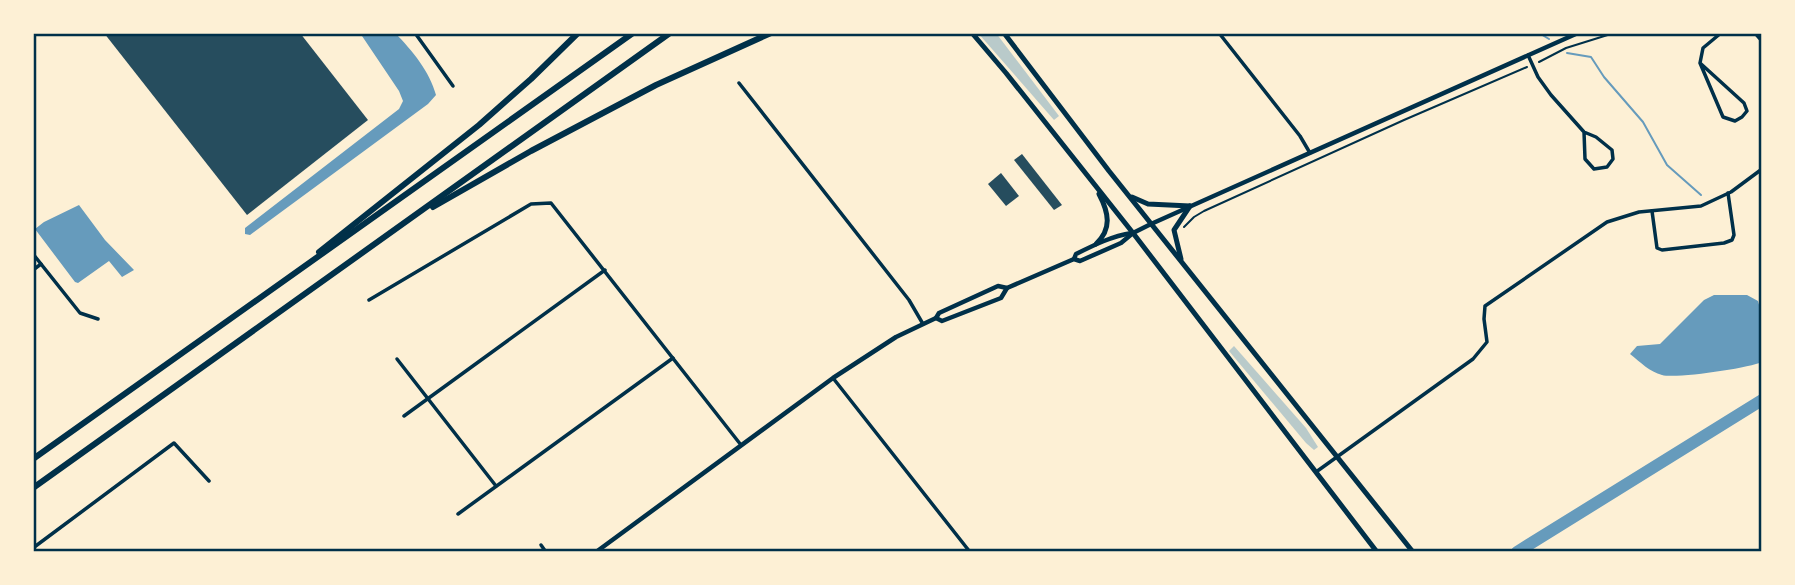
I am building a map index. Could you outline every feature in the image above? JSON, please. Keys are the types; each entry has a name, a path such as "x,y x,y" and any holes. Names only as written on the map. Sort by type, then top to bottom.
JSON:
{"highway":[{"path":"279,284 479,125 579,33"},
{"path":"33,459 633,33"},
{"path":"33,488 670,33"},
{"path":"401,225 531,151 656,85 771,33"}],"main road":[{"path":"972,33 1133,233 1377,552"},
{"path":"1004,33 1126,192 1413,552"},
{"path":"1088,176 1102,199 1109,222 1107,232 1096,244"},
{"path":"1126,192 1148,204 1190,206"},
{"path":"1182,262 1174,230 1190,206"}],"street":[{"path":"415,33 453,86"},
{"path":"1219,33 1300,136 1310,153"},
{"path":"1700,63 1744,103 1746,111 1742,117 1735,121 1723,117 1700,63 1703,48 1721,33"},
{"path":"1755,33 1762,41"},
{"path":"1074,259 1080,261 1121,243 1151,223 1574,34"},
{"path":"1528,55 1550,95 1584,132 1596,137 1612,150 1613,159 1607,167 1594,169 1585,159 1584,132"},
{"path":"739,83 909,300 923,324"},
{"path":"1316,472 1473,359 1487,342 1485,306 1607,222 1652,211 1701,206 1728,193 1762,169"},
{"path":"1652,211 1657,248 1662,250 1724,243 1732,240 1734,235 1728,193"},
{"path":"369,300 531,204 551,203 741,445"},
{"path":"936,318 942,321 1001,298 1007,288 1074,259 1076,254 1096,244 1117,235 1133,233"},
{"path":"33,254 80,313 98,318"},
{"path":"33,270 41,264"},
{"path":"404,416 604,270"},
{"path":"596,552 833,378 887,342 936,318 939,313 998,286 1007,288"},
{"path":"458,514 673,358"},
{"path":"397,359 496,486"},
{"path":"833,378 970,552"},
{"path":"33,548 174,443 209,481"},
{"path":"541,545 546,552"}],"path":[{"path":"1538,63 1566,48 1614,33"},
{"path":"1180,231 1204,211 1528,66"}],"shaded area":[{"path":"978,33 996,33 1059,116 1054,120"},
{"path":"1234,346 1306,428 1318,447 1314,450 1306,443 1229,351"}],"water":[{"path":"360,33 395,33 420,62 436,95 428,104 250,235 245,234 245,228 399,109 403,101 399,91"},
{"path":"79,205 105,240 134,270 122,277 109,261 78,283 75,282 35,229"},
{"path":"1714,295 1747,295 1758,301 1762,316 1762,362 1712,372 1670,376 1653,372 1630,354 1637,346 1660,344 1704,300"}],"building":[{"path":"104,33 300,33 368,120 247,215"},
{"path":"1022,154 1062,205 1054,210 1014,160"},
{"path":"1001,173 1019,196 1006,206 988,184"}],"waterway":[{"path":"1539,33 1549,39"},
{"path":"1567,53 1591,57 1604,77 1643,122 1667,165 1701,195"},
{"path":"1517,552 1762,400"}]}
